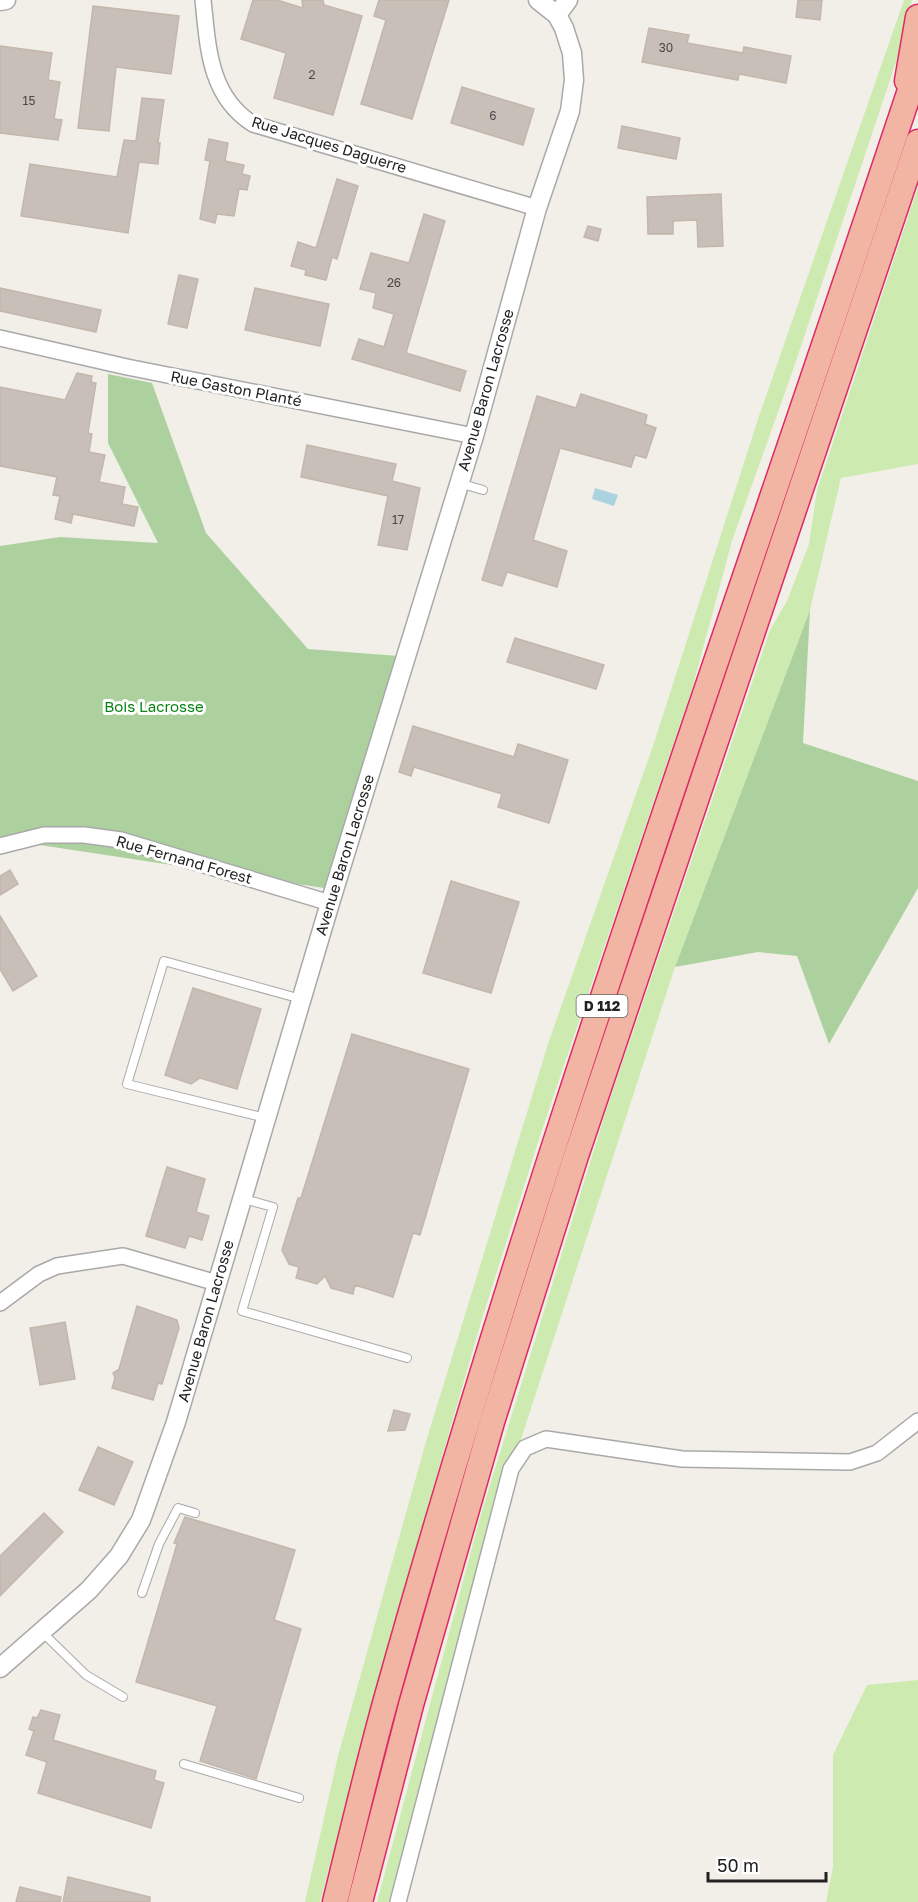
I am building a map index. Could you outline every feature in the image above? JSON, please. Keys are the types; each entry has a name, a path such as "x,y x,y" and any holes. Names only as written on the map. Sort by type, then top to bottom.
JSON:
{"highway":[{"path":"900,119 918,17"},
{"name":"D 112","path":"335,1902 390,1686 550,1158 918,66"},
{"name":"D 112","path":"360,1902 418,1683 488,1434 575,1159 918,142"}],"street":[{"path":"0,1 6,0"},
{"name":"Rue Jacques Daguerre","path":"203,0 210,59 217,83 238,114 253,124 537,208"},
{"name":"Avenue Baron Lacrosse","path":"0,1668 89,1590 119,1556 141,1520 176,1422 330,903 474,436 537,208 570,111 574,80 572,54 564,28 557,15 538,0"},
{"path":"557,15 568,0"},
{"name":"Rue Gaston Planté","path":"0,338 127,367 474,436"},
{"name":"Rue Fernand Forest","path":"0,846 44,836 84,835 121,840 330,903"},
{"path":"0,1303 39,1274 57,1266 123,1256 217,1283"},
{"path":"398,1902 511,1469 525,1448 546,1439 682,1459 850,1462 877,1453 918,1421"}],"lane":[{"path":"459,483 483,490"},
{"path":"266,1118 127,1084 164,961 301,999"},
{"path":"242,1198 273,1207 242,1311 407,1358"},
{"path":"142,1593 159,1544 178,1508 195,1513"},
{"path":"42,1632 86,1675 123,1697"},
{"path":"184,1764 299,1798"}],"green space":[{"path":"904,0 912,0 905,35 793,370 732,541 692,689 540,1136 481,1322 392,1630 320,1902 305,1902 338,1756 425,1445 548,1044 654,743 759,416"},
{"path":"918,187 918,464 841,478 810,610 675,967 521,1439 500,1487 459,1650 390,1902 377,1902 481,1514 606,1111 770,630 787,601 809,544 817,490"},
{"name":"Bois Lacrosse","path":"108,374 152,383 206,533 308,649 398,656 324,888 0,839 0,546 60,537 158,543 108,443"},
{"path":"810,610 803,743 918,781 918,888 829,1044 797,956 758,952 675,967"},
{"path":"918,1680 918,1902 826,1902 833,1867 833,1755 867,1685"}],"water":[{"path":"595,488 618,495 614,506 592,499"}],"building":[{"path":"253,0 277,0 303,8 302,0 323,0 324,5 362,16 333,115 274,98 286,53 241,39"},
{"path":"379,0 449,0 412,119 361,104 386,20 374,16"},
{"path":"798,0 822,0 820,20 796,17"},
{"path":"93,6 179,16 171,74 116,67 109,131 78,128"},
{"path":"649,28 689,35 687,43 743,53 744,47 791,56 786,83 739,74 738,80 642,62"},
{"path":"0,46 52,53 48,80 60,82 54,119 62,120 58,140 0,133"},
{"path":"462,87 534,109 523,145 451,123"},
{"path":"142,98 164,100 158,143 160,143 158,164 139,162 128,233 21,216 30,164 117,177 124,140 136,141"},
{"path":"622,126 680,138 676,159 618,148"},
{"path":"209,139 228,143 225,161 244,165 242,174 250,176 247,190 239,189 234,216 217,214 215,223 200,219 210,161 205,160"},
{"path":"337,179 358,186 337,259 332,257 326,280 305,275 306,270 291,266 298,242 316,248"},
{"path":"721,194 723,246 698,247 697,220 673,221 673,234 648,234 647,197"},
{"path":"424,214 445,221 406,353 466,371 460,391 352,359 359,339 384,347 394,314 373,308 376,293 360,289 371,253 409,263"},
{"path":"588,226 601,229 598,241 584,237"},
{"path":"179,275 198,279 187,328 168,324"},
{"path":"0,288 101,310 96,332 0,311"},
{"path":"255,288 329,304 320,346 245,330"},
{"path":"77,373 92,376 91,382 96,383 88,433 92,434 89,452 105,455 99,482 125,487 122,504 138,507 134,526 73,514 71,523 55,519 60,496 53,495 57,477 0,466 0,387 65,400"},
{"path":"581,394 647,415 645,424 656,428 646,458 635,455 631,467 560,448 533,540 567,551 557,587 507,572 502,586 482,580 537,396 576,408"},
{"path":"307,445 396,464 392,481 420,488 407,550 378,545 388,496 301,477"},
{"path":"515,638 604,665 596,689 507,662"},
{"path":"413,726 514,757 518,744 568,760 549,823 498,807 502,794 414,767 411,776 399,772"},
{"path":"10,870 18,884 0,895 0,876"},
{"path":"451,881 519,902 491,993 423,973"},
{"path":"0,916 37,976 13,991 0,969"},
{"path":"193,988 261,1009 237,1089 200,1078 191,1084 165,1075"},
{"path":"352,1034 469,1069 420,1235 413,1233 393,1297 355,1285 353,1294 331,1288 325,1276 317,1284 296,1278 299,1267 289,1264 282,1250 298,1198 301,1198"},
{"path":"167,1167 205,1179 196,1212 209,1216 202,1240 189,1236 185,1248 146,1236"},
{"path":"137,1306 177,1320 179,1328 162,1384 158,1383 153,1400 112,1388 115,1378 113,1373 119,1369"},
{"path":"65,1322 75,1379 40,1385 30,1328"},
{"path":"394,1410 410,1414 405,1430 388,1431"},
{"path":"98,1447 133,1462 114,1505 79,1490"},
{"path":"44,1513 63,1532 0,1596 0,1556"},
{"path":"185,1517 295,1550 274,1620 301,1629 256,1779 200,1761 217,1706 136,1682 177,1544 174,1543"},
{"path":"41,1710 60,1715 53,1740 156,1771 154,1780 164,1783 151,1828 38,1793 47,1762 26,1755 34,1731 29,1729 33,1717 37,1718"},
{"path":"68,1877 150,1897 150,1902 63,1902"},
{"path":"20,1887 61,1897 60,1902 16,1902"}]}
